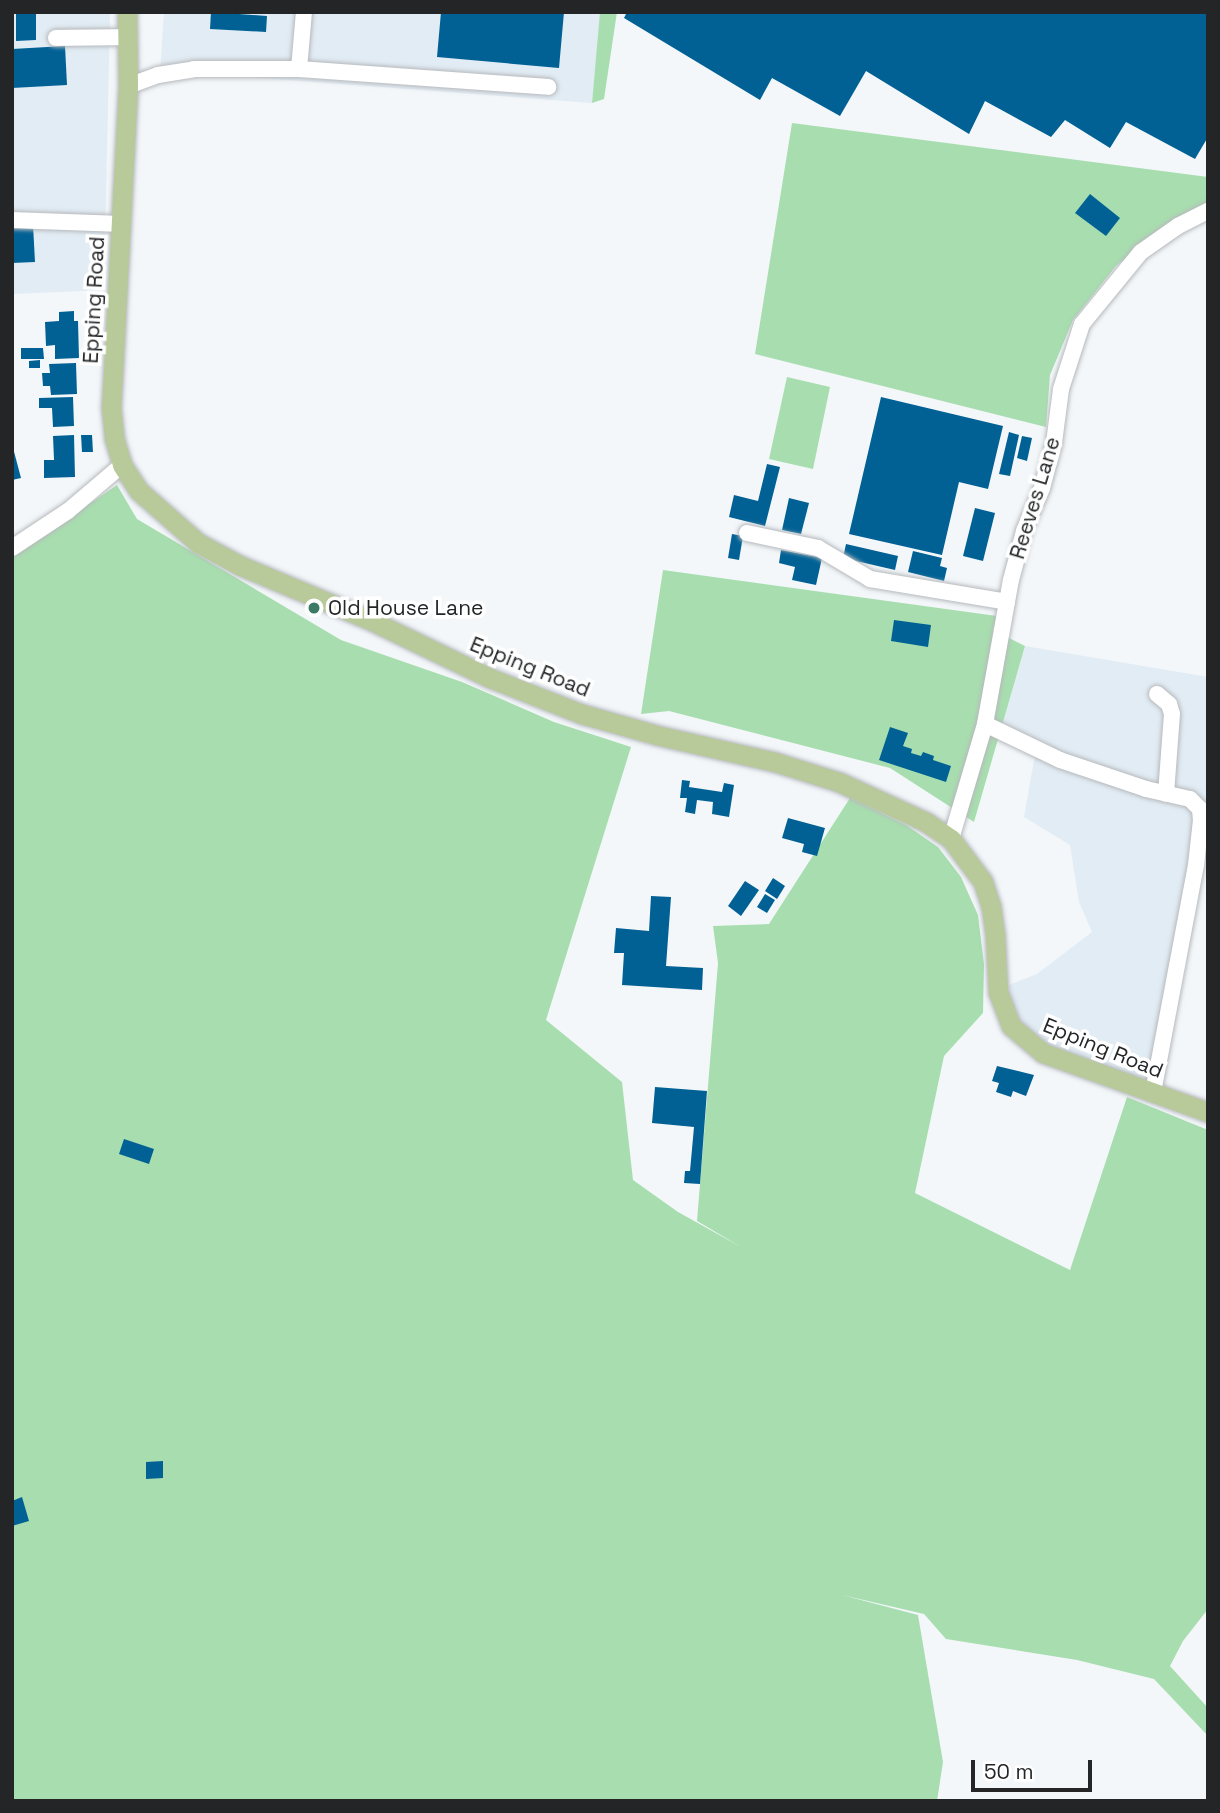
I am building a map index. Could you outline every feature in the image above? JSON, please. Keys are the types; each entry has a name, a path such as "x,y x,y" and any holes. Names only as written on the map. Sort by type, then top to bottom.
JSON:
{"main road":[{"name":"Epping Road","path":"127,12 128,86 111,407 114,439 122,465 139,492 198,544 242,566 368,619 502,683 582,713 656,735 775,762 839,782 926,822 951,839 983,882 991,906 998,992 1011,1027 1044,1053 1208,1112"}],"street":[{"path":"299,69 304,12"},
{"path":"56,38 128,37"},
{"path":"128,86 158,75 194,69 299,69 548,86"},
{"name":"Reeves Lane","path":"951,839 985,724 1007,602 1024,531 1051,454 1061,389 1082,324 1141,252 1178,226 1208,211"},
{"path":"12,220 121,224"},
{"path":"12,548 68,511 122,465"},
{"path":"747,533 818,548 870,579 1007,602"},
{"path":"1157,694 1171,708 1166,793"},
{"path":"985,724 1060,760 1195,803 1201,820 1170,1011 1153,1092"}],"shaded area":[{"path":"12,12 110,12 104,290 12,294"},
{"path":"164,12 601,12 592,103 209,74 144,84 142,69 160,73"},
{"path":"1025,646 1208,677 1208,836 1162,1087 1044,1045 1010,1012 1009,985 1037,974 1092,932 1079,902 1070,845 1024,817 1035,755 998,738"}],"green space":[{"path":"600,12 617,12 604,99 592,103"},
{"path":"792,123 1208,177 1208,203 1167,224 1116,266 1073,320 1050,375 1046,427 755,354"},
{"path":"787,377 830,387 813,469 769,459"},
{"path":"117,485 137,519 341,640 462,682 554,722 631,747 546,1020 622,1082 633,1180 678,1212 741,1247 697,1221 718,963 713,926 769,924 850,798 906,825 938,847 961,877 978,915 984,964 983,1013 944,1056 915,1193 1070,1270 1127,1097 1208,1130 1208,1609 1183,1641 1170,1666 1208,1708 1208,1736 1154,1679 1077,1660 946,1639 924,1614 842,1595 918,1615 943,1762 937,1801 12,1801 12,557"},
{"path":"663,570 997,616 993,630 1025,646 974,822 890,768 669,711 641,714"}],"building":[{"path":"16,12 36,12 36,40 16,41"},
{"path":"211,12 267,16 266,32 210,29"},
{"path":"441,12 564,12 559,68 437,57"},
{"path":"627,12 1208,12 1208,137 1195,159 1126,122 1110,148 1065,120 1051,137 985,101 969,134 866,71 840,116 772,78 760,100 624,18"},
{"path":"65,46 67,85 12,88 12,49"},
{"path":"1090,194 1120,218 1106,236 1075,213"},
{"path":"33,225 35,262 12,263 12,226"},
{"path":"74,311 74,321 78,321 79,358 55,359 55,345 46,346 45,322 59,321 59,312"},
{"path":"21,348 43,348 44,359 21,359"},
{"path":"40,360 40,368 29,368 29,361"},
{"path":"76,363 77,394 51,395 50,386 43,386 42,373 50,373 49,364"},
{"path":"73,397 74,426 53,427 52,408 39,408 39,398"},
{"path":"881,397 1003,426 988,489 959,482 942,555 849,534"},
{"path":"1009,432 1019,435 1010,476 999,474"},
{"path":"74,435 75,477 44,478 44,460 54,460 53,436"},
{"path":"81,435 92,435 93,452 82,452"},
{"path":"1022,436 1032,438 1027,461 1017,458"},
{"path":"12,444 21,478 12,480"},
{"path":"767,464 780,467 765,526 729,517 734,495 758,501"},
{"path":"789,498 809,503 801,534 782,530"},
{"path":"975,508 995,513 983,561 963,556"},
{"path":"732,534 743,536 739,560 728,558"},
{"path":"846,544 898,556 895,570 843,558"},
{"path":"781,550 822,558 816,585 792,580 795,567 779,563"},
{"path":"913,551 942,558 940,566 947,568 944,581 908,572"},
{"path":"894,620 931,625 928,647 891,641"},
{"path":"890,727 908,733 903,746 912,749 911,753 921,756 923,752 934,756 933,760 951,766 946,782 879,760"},
{"path":"682,780 690,781 689,787 722,792 724,783 734,785 729,817 712,814 713,802 697,800 695,814 685,812 687,798 680,798"},
{"path":"788,818 825,828 817,856 802,852 804,844 782,838"},
{"path":"773,878 785,886 777,899 765,891"},
{"path":"745,881 759,890 741,916 728,906"},
{"path":"765,894 775,900 767,913 757,907"},
{"path":"651,896 671,897 666,966 703,968 702,990 622,985 624,953 614,953 616,928 649,931"},
{"path":"997,1066 1034,1075 1026,1096 1013,1091 1011,1097 996,1092 999,1083 992,1081"},
{"path":"655,1087 707,1091 700,1184 684,1183 685,1171 690,1171 694,1127 652,1123"},
{"path":"124,1139 154,1149 149,1164 119,1154"},
{"path":"163,1461 163,1478 146,1479 146,1462"},
{"path":"22,1497 29,1521 12,1526 12,1501"}],"place":[{"name":"Old House Lane","path":"314,608"}]}
